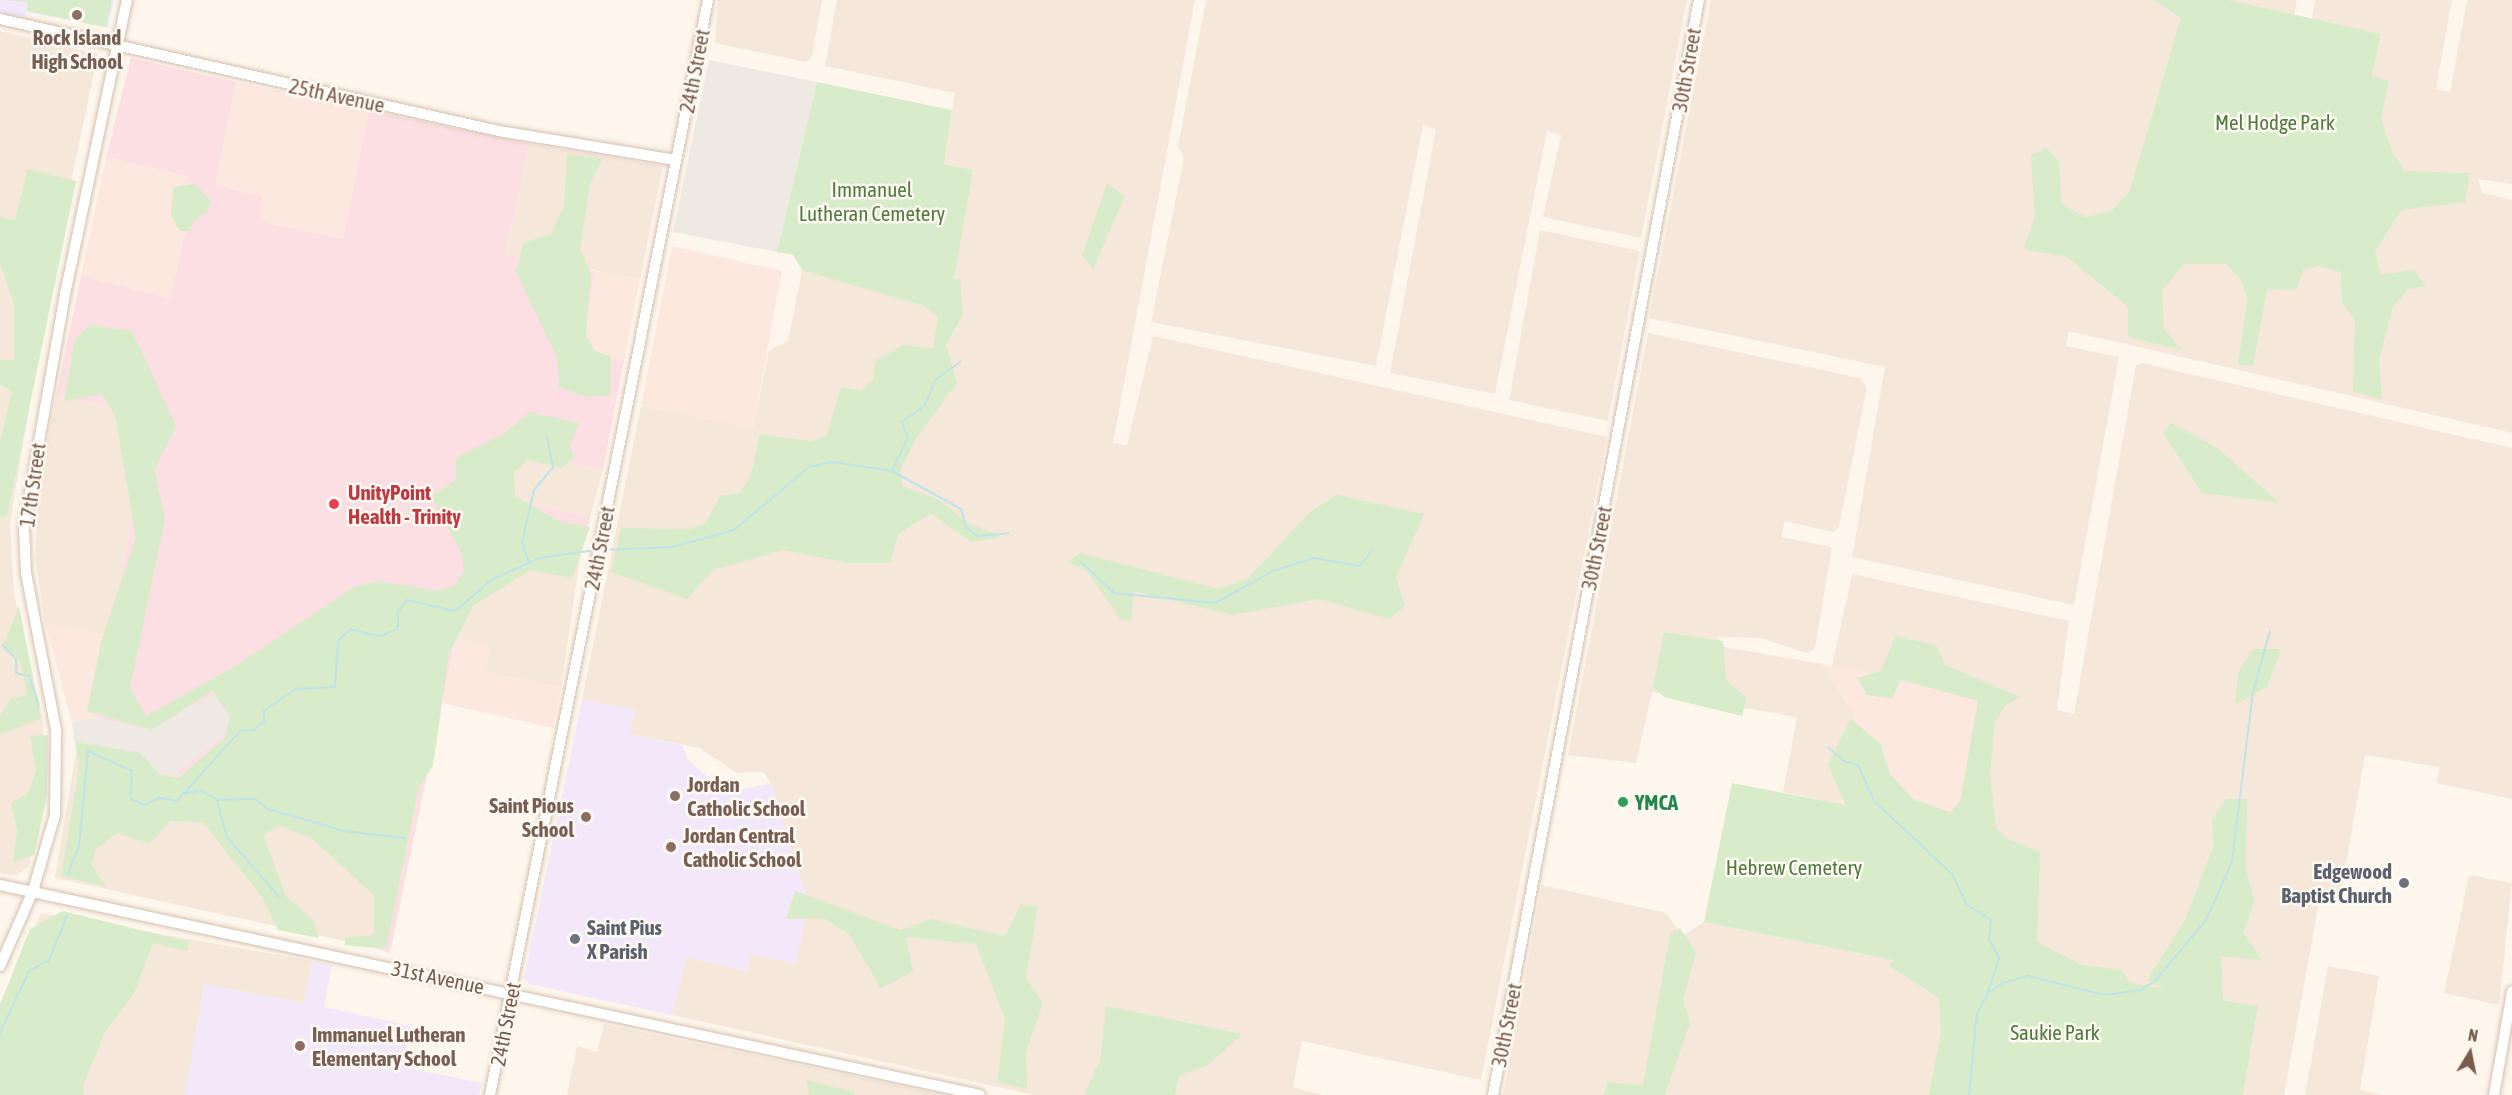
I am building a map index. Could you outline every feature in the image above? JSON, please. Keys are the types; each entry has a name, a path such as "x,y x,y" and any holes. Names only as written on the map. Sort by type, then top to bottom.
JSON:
{"street":[{"name":"17th Street","path":"0,966 33,891 50,838 59,776 52,703 26,573 25,517 127,0"},
{"name":"24th Street","path":"490,1095 708,0"},
{"name":"30th Street","path":"1493,1095 1699,0"},
{"name":"25th Avenue","path":"0,20 500,130 676,160"},
{"name":"31st Avenue","path":"0,885 511,992 980,1095"},
{"path":"2494,1095 2512,992"}],"shaded area":[{"name":"Rock Island High School","path":"0,0 114,0 108,28 27,12 25,18 0,13"},
{"path":"718,0 822,0 812,57 806,62 715,43"},
{"path":"837,0 1195,0 1113,443 1127,445 1153,336 1607,437 1481,1080 1302,1041 1293,1087 1323,1095 1034,1095 672,1015 686,957 746,971 751,954 809,905 771,783 763,772 737,773 699,748 630,734 582,700 641,406 753,428 769,350 788,341 802,270 950,300 973,170 944,164 955,93 825,66"},
{"path":"1206,0 1687,0 1641,238 1543,217 1561,135 1547,131 1495,394 1390,373 1436,129 1423,125 1376,366 1151,322 1184,158 1178,146"},
{"path":"1711,0 2193,0 2349,267 2389,81 2372,77 2381,34 2312,19 2315,0 2452,0 2436,89 2450,92 2467,0 2512,0 2512,184 2478,179 2482,193 2512,200 2512,433 2069,331 2066,346 2119,357 2074,605 1852,557 1885,367 1649,318"},
{"path":"2229,0 2297,0 2294,15"},
{"path":"0,31 98,54 50,282 10,523 14,594 43,719 45,787 29,866 16,876 0,873"},
{"name":"UnityPoint Health - Trinity","path":"131,58 236,82 215,185 262,197 259,221 343,239 369,110 530,144 505,254 595,271 580,352 624,361 603,470 488,444 477,491 590,517 580,559 526,548 463,602 390,953 368,946 395,822 174,774 258,708 238,682 147,729 96,717 151,414 56,396 81,276 170,298 195,190 187,176 106,157"},
{"path":"709,60 817,82 777,252 673,232"},
{"path":"236,82 369,110 343,239 258,221 215,185"},
{"path":"530,144 663,166 640,279 505,254"},
{"path":"106,157 187,176 195,190 170,298 81,276"},
{"path":"1540,230 1640,251 1608,421 1509,400"},
{"path":"672,246 782,271 753,428 641,406"},
{"path":"595,271 640,279 624,361 580,352"},
{"path":"1648,333 1860,378 1867,387 1839,527 1833,532 1785,521 1781,537 1832,547 1815,649 1806,653 1761,638 1717,637 1725,647 1822,664 1855,715 1841,804 1783,792 1797,717 1652,692 1636,763 1568,755"},
{"path":"2142,363 2512,448 2512,799 2437,783 2439,767 2365,755 2340,900 2320,897 2284,1095 2243,1095 2258,1006 2004,960 1957,828 1832,666 1852,574 2069,621 2057,710 2074,714 2136,365"},
{"path":"56,396 151,414 111,636 45,623 35,557 39,485"},
{"path":"487,444 603,470 590,517 477,491"},
{"path":"525,548 580,559 561,687 485,672 456,638 463,602"},
{"path":"45,623 111,636 96,717 72,723"},
{"path":"456,638 490,646 486,672 561,687 553,728 442,703"},
{"path":"1822,664 1984,695 1957,828 1841,804 1855,715"},
{"path":"238,681 258,708 174,774 76,752 72,723 96,717 147,729"},
{"name":"Jordan Central Catholic School","path":"582,700 635,709 630,734 682,745 688,760 709,778 744,789 771,783 809,905 795,964 751,954 747,971 686,957 672,1015 529,984 524,978"},
{"path":"76,752 395,822 368,946 55,878"},
{"path":"2469,875 2512,883 2499,1005 2444,993"},
{"path":"1542,885 1666,913 1682,936 1704,922 2000,980 1979,1095 1503,1095"},
{"path":"41,913 312,961 304,1003 204,984 185,1095 0,1095 0,1003"},
{"name":"Immanuel Lutheran Elementary School","path":"312,961 332,965 324,1007 411,1026 403,1067 482,1083 479,1095 185,1095 204,984 304,1003"},
{"path":"2328,966 2379,976 2360,1090 2383,1095 2305,1095"},
{"path":"604,1024 944,1095 567,1095 577,1046 597,1052"}],"green space":[{"name":"Rock Island High School","path":"2,0 112,0 106,27 27,11 28,2"},
{"name":"Mel Hodge Park","path":"2154,0 2229,0 2381,34 2372,76 2389,81 2381,119 2392,152 2404,171 2470,173 2465,202 2401,210 2375,252 2381,275 2415,270 2426,286 2408,289 2393,307 2379,359 2382,399 2353,392 2355,320 2342,303 2341,272 2319,266 2303,270 2297,289 2267,290 2253,366 2238,365 2247,300 2242,281 2226,264 2184,264 2162,290 2164,329 2182,350 2128,337 2128,307 2067,257 2023,249 2035,217 2031,155 2046,148 2059,162 2062,204 2085,217 2112,211 2130,190 2181,18"},
{"name":"Immanuel Lutheran Cemetery","path":"817,82 952,110 944,164 973,170 954,280 960,278 963,314 946,345 957,383 917,437 901,469 902,486 938,499 968,523 1001,537 971,542 931,514 898,534 890,563 849,563 783,550 713,570 687,599 611,572 621,528 689,529 705,524 720,496 740,493 751,475 760,434 811,441 827,436 841,387 862,391 873,379 876,360 904,345 933,349 938,317 924,306 802,270 793,255 777,252"},
{"path":"567,154 602,159 590,183 580,249 591,274 586,335 595,351 611,356 610,395 587,397 559,387 557,357 516,272 523,243 551,234 564,206"},
{"path":"28,169 76,181 7,516 0,517 0,442 12,392 0,385 0,360 14,360 14,304 0,262 0,217 15,220"},
{"path":"1107,183 1125,196 1093,269 1082,255"},
{"path":"195,184 211,201 207,213 195,219 190,231 180,231 171,215 173,187"},
{"path":"90,325 132,331 176,426 154,470 165,518 130,688 146,716 237,665 354,587 378,581 438,591 455,585 464,570 462,554 431,496 456,480 456,458 505,433 530,412 579,423 570,446 574,458 562,468 528,460 514,472 515,496 561,522 590,527 572,578 530,570 474,605 449,653 433,766 419,786 386,949 344,945 346,938 374,935 374,895 311,838 280,826 263,835 286,896 313,920 319,938 278,930 262,897 203,822 170,821 150,844 117,833 95,850 92,865 106,887 61,876 79,767 76,742 140,753 160,775 178,778 225,738 230,716 213,691 151,730 87,711 102,639 136,538 115,415 102,394 64,401 75,340"},
{"path":"2171,423 2216,447 2280,503 2202,493 2163,433"},
{"path":"1337,495 1424,514 1396,577 1405,606 1389,619 1319,599 1233,615 1134,591 1131,621 1121,620 1087,571 1068,562 1080,553 1219,589 1247,579 1311,511"},
{"path":"19,606 41,719 0,734 0,716 10,699 27,695 21,662 2,649"},
{"path":"1664,632 1723,641 1726,680 1747,698 1742,716 1664,697 1653,687"},
{"path":"1895,636 1936,645 1945,665 2020,697 2006,705 1995,722 1990,774 1996,827 2006,838 2040,852 2037,942 2082,965 2122,970 2129,982 2166,989 2147,980 2185,920 2214,845 2212,820 2226,799 2247,799 2246,870 2255,901 2243,932 2262,960 2221,956 2223,1000 2258,1006 2243,1095 1929,1095 1941,1034 1939,998 1889,966 1894,960 1704,922 1732,783 1846,805 1828,765 1851,719 1881,744 1890,774 1913,799 1950,812 1960,802 1978,701 1901,680 1892,699 1867,695 1857,678 1881,671"},
{"path":"2253,649 2281,649 2267,687 2235,705 2238,673"},
{"path":"48,735 47,796 34,855 13,862 17,831 11,803 28,793 36,771 30,736"},
{"path":"795,891 901,930 931,919 1005,936 1020,905 1038,906 1026,978 1043,1003 1026,1052 1027,1089 997,1082 1005,1018 976,944 906,937 913,971 881,989 849,934 823,918 786,919"},
{"path":"63,911 189,942 187,951 153,943 134,993 104,1034 82,1088 85,1095 0,1095 0,1005 30,929"},
{"path":"1680,928 1696,953 1683,999 1690,1023 1665,1095 1604,1095 1607,1082 1643,1085 1670,934"},
{"path":"1106,1006 1242,1034 1208,1065 1179,1076 1175,1095 1084,1095 1100,1060"},
{"path":"807,1080 855,1092 854,1095 809,1095"}],"waterway":[{"path":"601,550 673,547 734,530 809,467 833,462 892,471 908,438 902,422 925,405 935,380 961,361"},
{"path":"529,563 522,543 534,490 553,467 547,436"},
{"path":"892,471 961,509 966,527 977,536 1009,533"},
{"path":"1081,562 1114,593 1215,603 1273,571 1314,558 1360,566 1373,549"},
{"path":"68,874 79,845 88,751 132,771 130,798 144,805 159,798 177,801 240,731 254,730 264,721 264,711 295,689 335,687 338,641 350,629 379,636 398,629 398,612 407,600 455,611 493,579 540,558 595,550"},
{"path":"1969,1095 1977,1014 1987,994 2002,983 2028,976 2105,995 2141,990 2155,981 2206,920 2232,862 2253,692 2270,631"},
{"path":"3,645 16,659 16,673 29,676 39,706"},
{"path":"1828,747 1844,761 1858,765 1874,801 1952,874 1967,905 1991,920 1989,939 1999,958 1987,994"},
{"path":"183,794 200,790 217,800 227,837 279,897"},
{"path":"217,800 255,799 268,809 344,831 405,838"},
{"path":"0,1033 29,971 49,960 67,916"}],"place":[{"name":"Rock Island High School","path":"77,15"},
{"name":"UnityPoint Health - Trinity","path":"334,504"},
{"name":"Jordan Catholic School","path":"675,796"},
{"name":"YMCA","path":"1623,802"},
{"name":"Saint Pious School","path":"586,817"},
{"name":"Jordan Central Catholic School","path":"671,847"},
{"name":"Edgewood Baptist Church","path":"2404,883"},
{"name":"Saint Pius X Parish","path":"575,939"},
{"name":"Immanuel Lutheran Elementary School","path":"300,1046"}],"park label":[{"name":"Hebrew Cemetery","path":"1794,867"},
{"name":"Saukie Park","path":"2055,1032"}]}
